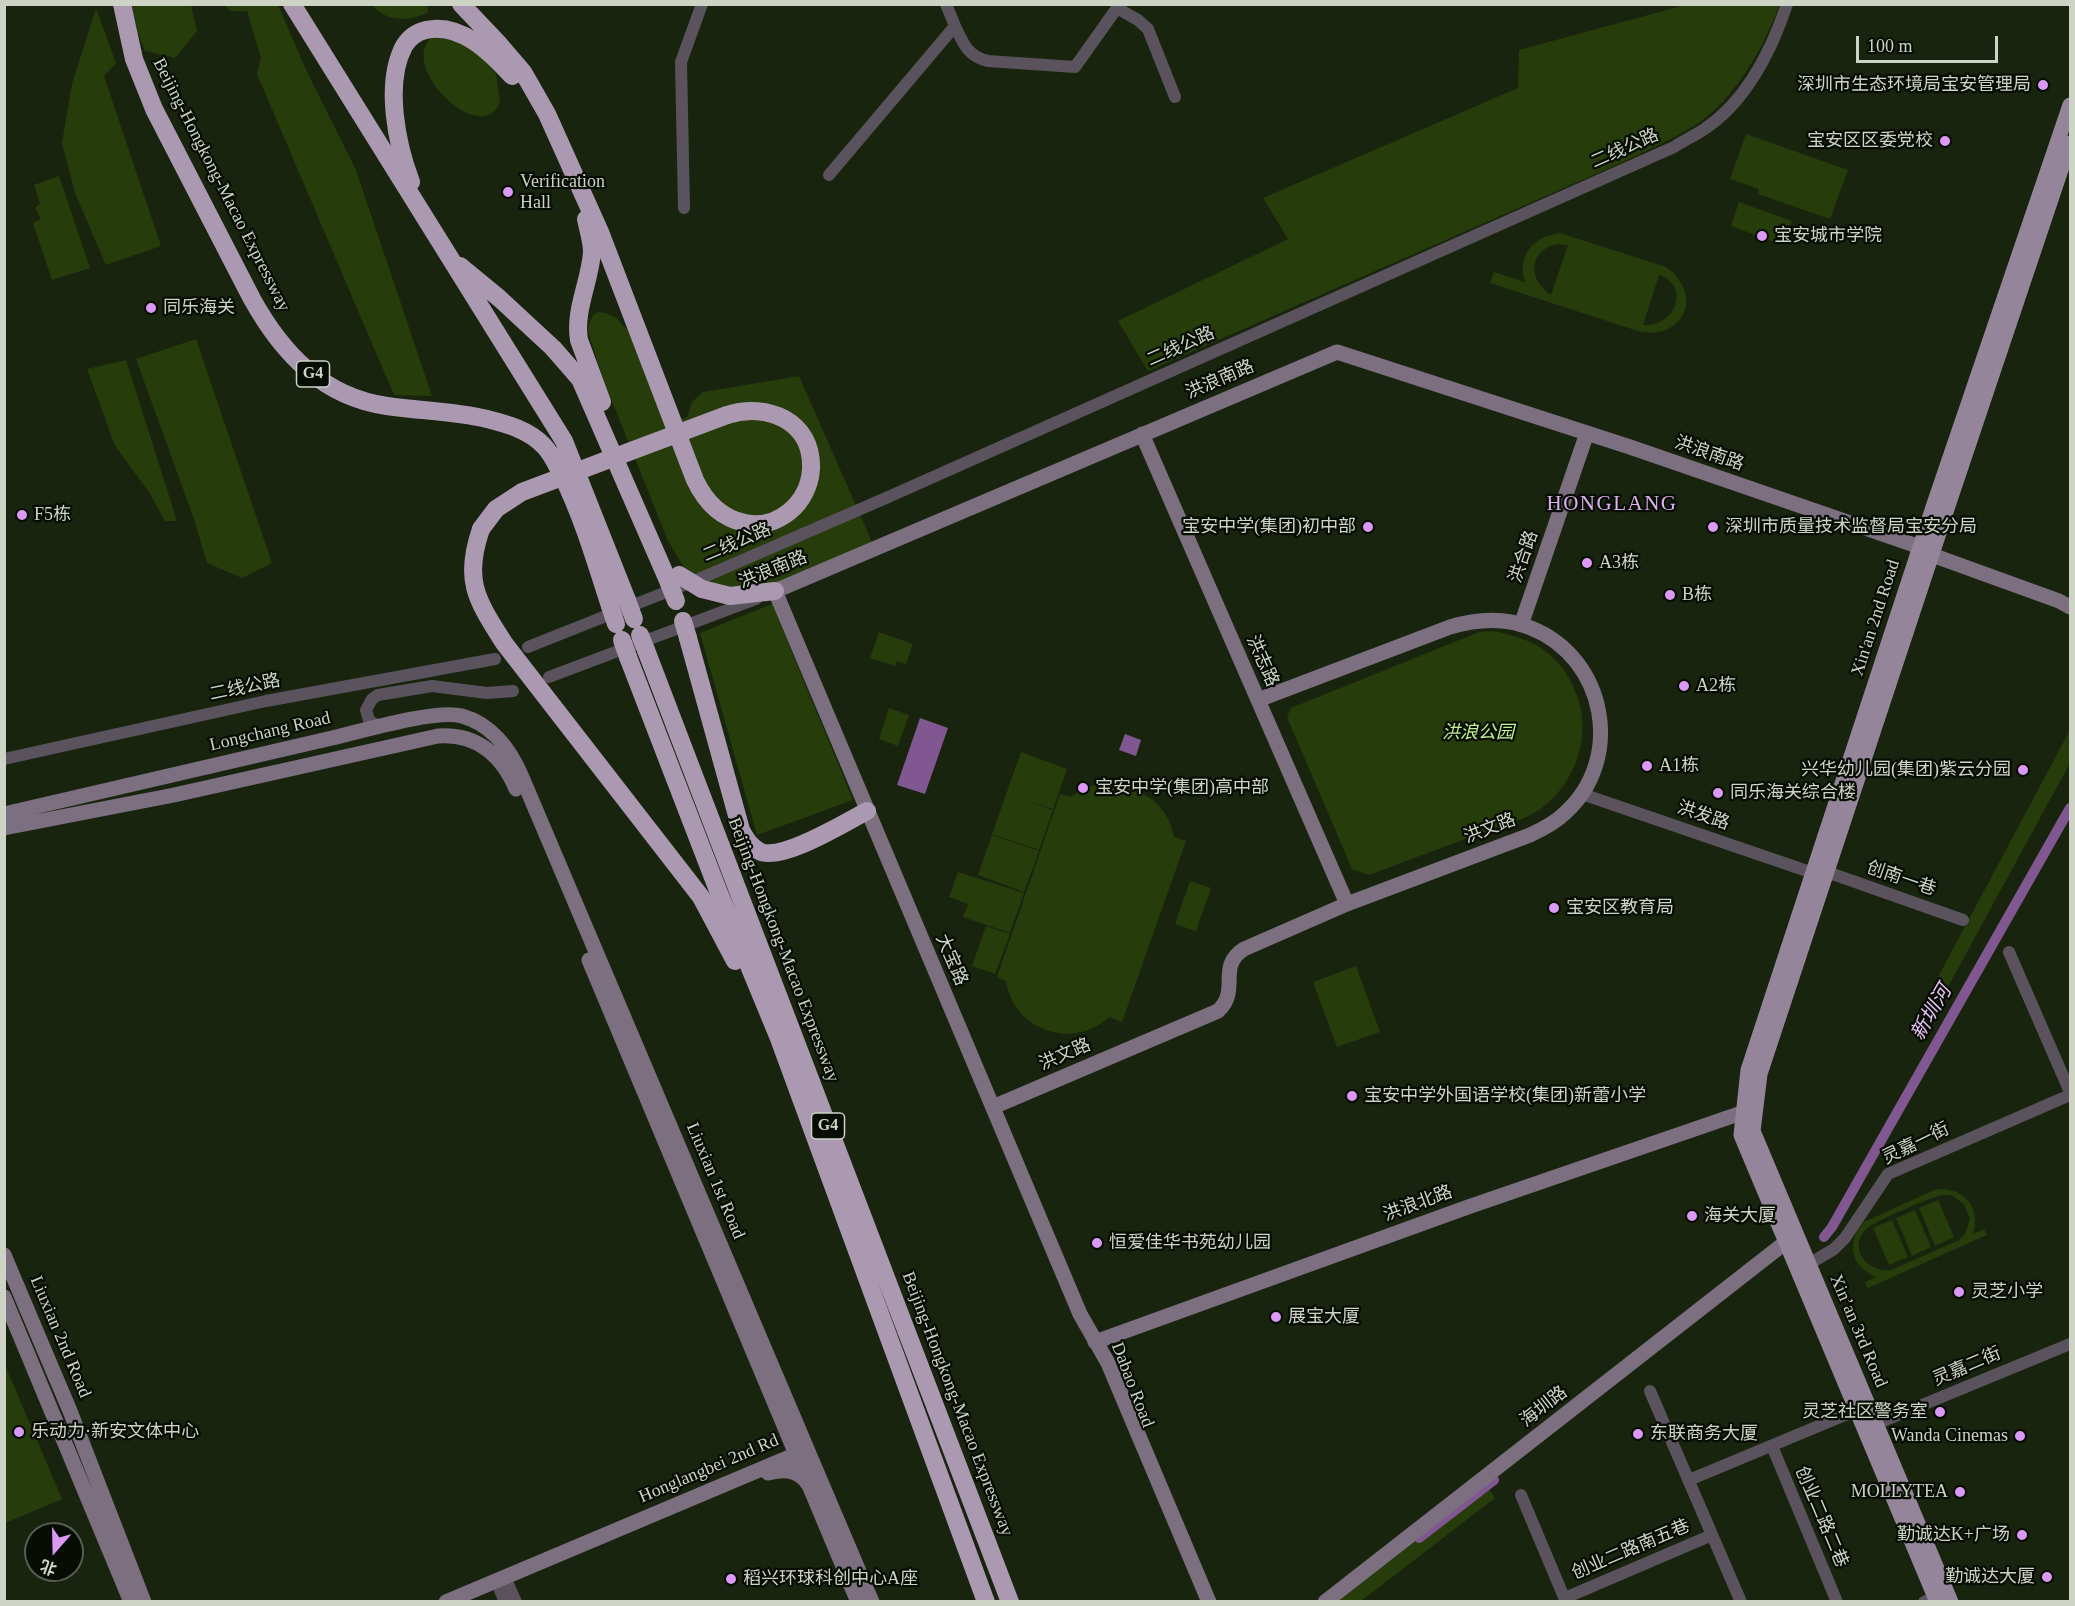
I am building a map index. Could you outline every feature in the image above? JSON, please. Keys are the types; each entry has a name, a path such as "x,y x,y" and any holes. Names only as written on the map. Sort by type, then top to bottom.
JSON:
{"highway":[{"name":"Beijing-Hongkong-Macao Expressway","path":"122,4 134,59 154,108 252,299 284,349 324,382 345,394 385,406 476,416 508,425 533,437 545,447 555,462 619,603 640,635 1010,1602"},
{"name":"G4","path":"292,4 564,441 619,603"},
{"name":"Beijing-Hongkong-Macao Expressway","path":"461,4 523,72 547,114 600,232 699,488 714,508 734,520 755,525 778,520 795,505 808,483 811,465 804,441 792,424 777,414 750,410 727,415 522,492 496,509 481,529 472,557 474,586 485,613 504,643 701,897 720,931 800,1098"},
{"path":"432,231 401,155 396,131 395,101 397,74 404,48 413,36 421,31 438,28 457,32 476,43 516,81 535,113 588,231"},
{"path":"582,190 591,252 578,321 579,340 624,459 663,555 670,566 676,601 686,629 741,830 748,843 760,852 776,854 867,811"},
{"path":"443,250 554,348 580,379 674,579 730,596 774,591"},
{"name":"Beijing-Hongkong-Macao Expressway","path":"619,603 622,640 719,893 778,1036 986,1602"}],"main road":[{"name":"Xin'an 2nd Road","path":"1929,549 2070,105"},
{"name":"Xin'an 2nd Road","path":"1750,1110 1820,872 2070,143"},
{"name":"洪浪南路","path":"774,591 1337,352 1587,433 1929,549"},
{"name":"洪合路","path":"1521,625 1587,433"},
{"name":"洪志路","path":"1142,434 1347,904"},
{"path":"1929,549 2070,595"},
{"path":"1929,549 2070,607"},
{"name":"大宝路","path":"774,591 1080,1314 1095,1342"},
{"name":"洪文路","path":"993,1107 1218,1011 1229,998 1229,966 1237,953 1347,904 1549,826 1565,813 1582,794 1598,762 1601,721 1598,701 1585,673 1566,649 1550,637 1521,625 1491,620 1450,627 1258,700"},
{"name":"Longchang Road","path":"4,814 378,727 442,715 462,716 484,726 503,743 517,777"},
{"path":"4,828 174,795 438,736 458,736 483,746 517,777"},
{"name":"Liuxian 1st Road","path":"517,777 801,1455 872,1602"},
{"name":"Xin’an 3rd Road","path":"1750,1110 1741,1135 1857,1410 1932,1600"},
{"name":"Xin’an 3rd Road","path":"1750,1110 1753,1131 1951,1602"},
{"name":"洪浪北路","path":"1095,1342 1468,1207 1750,1110"},
{"name":"海圳路","path":"1325,1602 1786,1242"},
{"name":"Liuxian 2nd Road","path":"4,1255 70,1411 144,1602"},
{"name":"Liuxian 2nd Road","path":"4,1297 131,1602"},
{"name":"Dabao Road","path":"1095,1342 1100,1365 1200,1602"},
{"name":"Dabao Road","path":"1095,1342 1108,1363 1209,1602"},
{"name":"Liuxian 1st Road","path":"801,1455 812,1490 858,1602"},
{"name":"Honglangbei 2nd Rd","path":"468,1602 768,1473 801,1455"},
{"name":"Honglangbei 2nd Rd","path":"446,1602 503,1588 801,1455"},
{"path":"768,1473 790,1471 804,1479 812,1490"}],"street":[{"path":"684,208 681,62 702,4"},
{"path":"946,4 968,51 976,58 988,61 1075,67 1117,8 1138,20 1148,29 1175,97"},
{"name":"二线公路","path":"528,647 699,579 864,508 1674,147 1707,127 1736,101 1760,65 1787,4"},
{"path":"829,175 955,26"},
{"name":"洪浪南路","path":"549,678 774,591"},
{"name":"二线公路","path":"4,759 267,701 495,659"},
{"path":"378,727 369,720 366,710 368,704 378,695 432,686 497,694 513,691"},
{"name":"洪发路","path":"1582,794 1820,872"},
{"name":"创南一巷","path":"1820,872 1963,920"},
{"path":"2008,952 2070,1093"},
{"name":"灵嘉一街","path":"1809,1264 1834,1249 1845,1238 1888,1174 2070,1093"},
{"name":"灵嘉二街","path":"1876,1424 2070,1344"},
{"path":"1650,1391 1741,1602"},
{"path":"1689,1480 1857,1410"},
{"name":"创业二路二巷","path":"1772,1446 1837,1602"},
{"path":"1521,1495 1565,1600"},
{"name":"创业二路南五巷","path":"1565,1600 1712,1535"},
{"path":"503,1588 516,1602"}],"green space":[{"path":"131,5 191,5 197,31 175,58 145,51"},
{"path":"225,5 278,5 307,72 356,170 432,396 394,395 257,74 261,58 247,11 230,11"},
{"path":"372,5 427,5 428,12 414,18 398,19 384,15"},
{"path":"1685,5 1779,5 1766,37 1747,71 1723,101 1697,124 1623,162 1148,371 1118,321 1288,239 1263,198 1518,88 1519,50"},
{"path":"96,8 116,63 104,76 161,246 106,265 75,193 62,143 72,84"},
{"path":"433,36 454,36 477,49 496,74 500,102 493,112 480,116 467,113 453,104 440,91 430,77 424,62 425,48"},
{"path":"1746,134 1848,170 1830,219 1758,194 1759,189 1730,179"},
{"path":"59,176 90,268 52,280 33,223 41,219 35,208 40,203 34,185"},
{"path":"1739,202 1792,221 1783,245 1731,226"},
{"path":"1560,233 1666,267 1684,289 1686,301 1684,312 1669,328 1657,332 1641,332 1490,283 1494,272 1525,282 1523,264 1525,256 1535,243","holes":["1557,244 1568,245 1551,295 1538,282 1534,266 1541,253","1659,275 1669,280 1674,287 1677,296 1675,305 1664,319 1655,324 1643,325"]},
{"path":"598,312 615,317 631,333 671,423 687,417 692,402 703,392 799,376 872,542 772,588 728,591 707,583 684,567 668,541 604,381 588,326 593,315"},
{"path":"196,339 272,563 242,578 207,563 194,519 136,359"},
{"path":"126,360 177,521 165,521 149,492 115,446 87,369"},
{"path":"772,604 853,800 757,835 700,633"},
{"name":"洪浪公园","path":"1493,631 1521,638 1544,650 1554,658 1570,679 1581,709 1582,726 1581,742 1571,773 1552,800 1527,816 1369,875 1352,869 1287,717 1291,708 1479,632"},
{"path":"879,632 913,644 906,664 897,661 895,666 870,658"},
{"path":"889,708 909,715 898,746 879,739"},
{"path":"2070,730 2070,763 1943,996 1931,990"},
{"path":"1021,752 1067,769 1053,809 1022,799 1053,810 1039,850 992,834"},
{"path":"1102,784 1127,787 1148,797 1165,814 1174,837 1186,841 1122,1022 1109,1017 1095,1027 1079,1033 1062,1033 1047,1030 1032,1023 1020,1012 1011,998 1006,981 997,977 1060,794 1071,797 1086,787"},
{"path":"992,835 1039,851 1024,892 978,875"},
{"path":"958,872 1024,893 1010,933 963,917 968,904 949,897"},
{"path":"1190,881 1211,888 1196,931 1175,924"},
{"path":"986,926 1010,934 995,974 972,966"},
{"path":"1356,966 1380,1032 1337,1047 1313,982"},
{"path":"1934,1190 1953,1191 1966,1199 1974,1210 1973,1234 1984,1229 1987,1235 1868,1288 1865,1282 1876,1277 1861,1267 1856,1260 1853,1245 1858,1230 1864,1222","holes":["1942,1195 1951,1195 1964,1204 1970,1219 1965,1234 1959,1240 1891,1270 1875,1268 1863,1258 1859,1252 1859,1244 1866,1229 1915,1205"]},
{"path":"1938,1200 1954,1237 1935,1246 1919,1208"},
{"path":"1915,1210 1931,1247 1912,1256 1896,1218"},
{"path":"1892,1220 1908,1257 1889,1265 1873,1228"},
{"name":"乐动力·新安文体中心","path":"5,1365 62,1499 4,1523"},
{"path":"1480,1476 1495,1498 1361,1601 1323,1602"}],"shaded area":[{"path":"920,718 948,728 925,794 897,785"},
{"path":"1125,734 1141,740 1136,756 1119,750"}],"waterway":[{"name":"新圳河","path":"1824,1237 1832,1227 2070,808"},
{"path":"1419,1538 1494,1480"}],"place":[{"name":"深圳市生态环境局宝安管理局","path":"2043,85"},
{"name":"宝安区区委党校","path":"1945,141"},
{"name":"Verification Hall","path":"508,192"},
{"name":"宝安城市学院","path":"1762,236"},
{"name":"同乐海关","path":"151,308"},
{"name":"F5栋","path":"22,515"},
{"name":"宝安中学(集团)初中部","path":"1368,527"},
{"name":"深圳市质量技术监督局宝安分局","path":"1713,527"},
{"name":"A3栋","path":"1587,563"},
{"name":"B栋","path":"1670,595"},
{"name":"A2栋","path":"1684,686"},
{"name":"A1栋","path":"1647,766"},
{"name":"兴华幼儿园(集团)紫云分园","path":"2023,770"},
{"name":"宝安中学(集团)高中部","path":"1083,788"},
{"name":"同乐海关综合楼","path":"1718,793"},
{"name":"宝安区教育局","path":"1554,908"},
{"name":"宝安中学外国语学校(集团)新蕾小学","path":"1352,1096"},
{"name":"海关大厦","path":"1692,1216"},
{"name":"恒爱佳华书苑幼儿园","path":"1097,1243"},
{"name":"灵芝小学","path":"1959,1292"},
{"name":"展宝大厦","path":"1276,1317"},
{"name":"灵芝社区警务室","path":"1940,1412"},
{"name":"乐动力·新安文体中心","path":"19,1432"},
{"name":"东联商务大厦","path":"1638,1434"},
{"name":"Wanda Cinemas","path":"2020,1436"},
{"name":"MOLLYTEA","path":"1960,1492"},
{"name":"勤诚达K+广场","path":"2022,1535"},
{"name":"勤诚达大厦","path":"2047,1577"},
{"name":"稻兴环球科创中心A座","path":"731,1579"}],"district":[{"name":"HONGLANG","path":"1612,504"}]}
